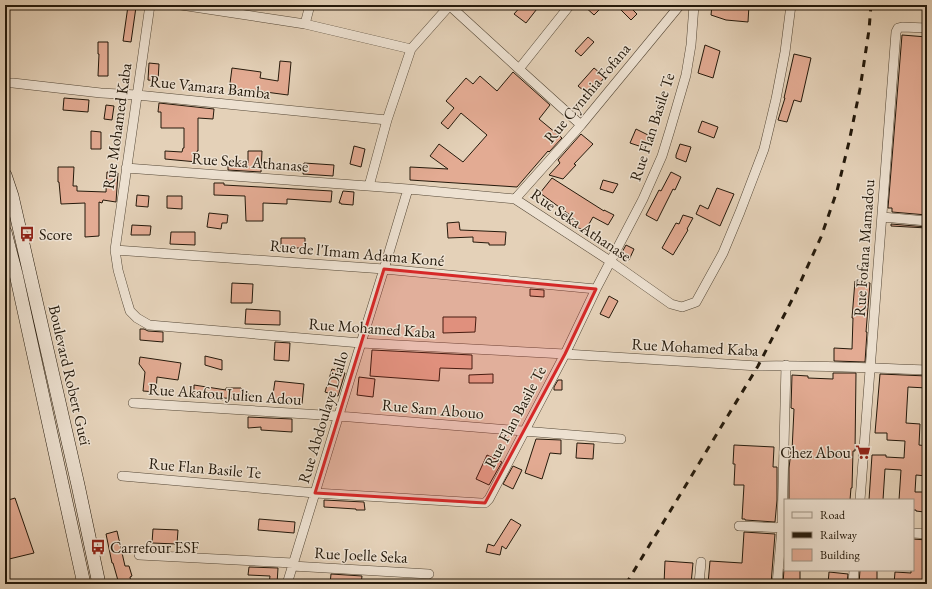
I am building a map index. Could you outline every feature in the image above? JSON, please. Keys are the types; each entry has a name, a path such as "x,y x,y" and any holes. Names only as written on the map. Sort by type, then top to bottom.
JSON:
{"main road":[{"name":"Boulevard Robert Gueï","path":"5,175 14,204 99,584"},
{"name":"Boulevard Robert Gueï","path":"5,232 16,274 84,584"}],"street":[{"name":"Rue Mohamed Kaba","path":"150,5 115,250 118,270 130,310 137,318 149,325 360,343 758,366 786,365 927,370"},
{"path":"181,5 306,24 412,49"},
{"path":"306,24 310,5"},
{"path":"370,186 387,120 412,49 449,5 581,125"},
{"path":"519,69 570,5"},
{"name":"Rue Cynthia Fofana","path":"515,199 581,125 680,5"},
{"name":"Rue Flan Basile Te","path":"122,476 315,493 485,503 489,499 565,354 610,261 643,199 662,156 686,75 691,45 694,5"},
{"name":"Rue Seka Athanase","path":"126,168 408,189 515,199 610,261 671,304 682,307 696,302 723,253 764,149 785,52 791,5"},
{"name":"Rue Fofana Mamadou","path":"860,499 896,32 898,28 902,27 927,28"},
{"name":"Rue Vamara Bamba","path":"5,83 387,120"},
{"name":"Rue Abdoulaye Diallo","path":"287,584 408,189"},
{"path":"882,217 927,220"},
{"name":"Rue de l'Imam Adama Koné","path":"115,250 384,269 596,289"},
{"path":"784,499 786,365"},
{"name":"Rue Akafou Julien Adou","path":"133,403 338,416"},
{"name":"Rue Sam Abouo","path":"338,416 621,439"},
{"path":"739,526 784,528 777,584"},
{"path":"914,533 927,534"},
{"name":"Rue Joelle Seka","path":"139,555 429,574"},
{"path":"699,584 701,562"},
{"path":"853,584 854,571"}],"highlighted area":[{"path":"384,269 596,289 565,354 485,503 315,493"}],"building":[{"path":"522,5 540,5 526,23 514,14"},
{"path":"583,5 604,5 594,15"},
{"path":"628,5 637,14 631,20 621,10"},
{"path":"712,5 749,5 748,22 726,20 711,15"},
{"path":"128,6 136,7 131,42 123,41"},
{"path":"902,35 927,37 925,75 927,75 927,215 892,212 892,208 888,208"},
{"path":"588,37 594,42 581,56 575,51"},
{"path":"98,42 108,42 108,76 98,76"},
{"path":"705,45 720,51 713,78 698,73"},
{"path":"794,54 811,58 801,102 794,100 787,122 778,120 785,98"},
{"path":"280,61 291,62 288,95 258,91 258,94 229,91 232,68 261,72 260,78 278,81"},
{"path":"149,63 159,64 158,81 148,80"},
{"path":"594,68 605,77 589,95 578,86"},
{"path":"513,72 550,105 539,119 562,138 549,152 548,151 517,187 410,180 410,167 448,169 430,156 439,144 463,162 487,135 461,113 448,129 441,123 454,108 446,101 466,78 473,84 480,76 497,91"},
{"path":"64,98 89,100 88,112 63,110"},
{"path":"159,103 214,109 213,119 198,118 197,162 165,159 165,151 182,152 184,148 184,128 161,128 161,112 158,112"},
{"path":"106,105 114,106 112,120 104,119"},
{"path":"702,121 718,127 714,138 698,132"},
{"path":"636,129 650,136 645,148 630,143"},
{"path":"91,131 101,132 101,149 91,149"},
{"path":"581,134 593,144 574,164 576,165 563,179 549,175 560,163 558,160"},
{"path":"680,144 691,147 686,162 676,158"},
{"path":"354,146 365,149 361,167 350,164"},
{"path":"248,151 262,151 261,172 228,170 228,163 248,163"},
{"path":"304,163 334,165 333,176 303,174"},
{"path":"58,167 74,167 73,186 77,186 77,191 106,192 107,172 118,173 116,202 103,200 102,203 99,202 99,236 85,237 85,203 61,204 58,182"},
{"path":"671,172 681,177 675,190 673,189 657,221 646,215 659,190 661,191"},
{"path":"552,178 604,211 614,215 608,225 593,217 585,231 566,222 570,215 540,193"},
{"path":"603,180 618,184 613,193 600,189"},
{"path":"214,183 224,183 224,185 332,191 331,202 287,199 287,204 263,203 263,221 246,221 245,196 214,195"},
{"path":"717,188 734,194 720,226 696,214 700,205 708,209"},
{"path":"343,191 354,192 353,205 339,203"},
{"path":"137,195 149,196 148,207 136,206"},
{"path":"167,196 182,196 182,209 167,208"},
{"path":"209,213 228,215 227,223 222,223 221,229 207,227"},
{"path":"683,215 693,218 687,229 688,230 673,255 662,248 676,223 679,224"},
{"path":"459,222 460,230 506,232 505,245 489,245 489,243 473,242 473,237 448,238 447,223"},
{"path":"891,224 927,227 927,228 891,226"},
{"path":"132,225 151,226 150,235 131,235"},
{"path":"171,232 195,232 195,245 170,244"},
{"path":"281,238 305,238 305,248 281,248"},
{"path":"626,245 634,249 629,260 620,256"},
{"path":"855,281 870,283 865,362 834,361 834,348 852,349 852,318"},
{"path":"232,283 253,284 252,303 231,303"},
{"path":"530,289 544,290 544,297 530,296"},
{"path":"609,296 618,301 609,318 600,314"},
{"path":"246,309 280,311 280,325 245,324"},
{"path":"443,317 476,317 475,332 443,333"},
{"path":"140,329 163,332 163,342 140,340"},
{"path":"275,342 290,343 289,361 274,360"},
{"path":"372,350 472,355 472,369 440,368 439,381 370,376"},
{"path":"205,356 222,360 222,370 205,365"},
{"path":"140,357 181,363 178,380 157,377 156,392 143,391 145,372 139,364"},
{"path":"332,369 345,373 338,396 325,392"},
{"path":"833,373 856,373 855,451 853,451 852,488 850,499 789,499 789,468 792,451 794,409 791,408 792,375 808,376 808,378 833,379"},
{"path":"493,374 493,383 469,383 469,375"},
{"path":"880,374 927,376 927,388 908,387 906,423 920,424 919,445 927,446 927,476 916,475 915,492 927,492 927,505 924,505 924,512 914,510 914,499 899,499 901,470 885,469 883,499 869,499 872,455 886,455 886,457 904,458 905,441 887,440 887,433 875,433"},
{"path":"359,377 375,379 373,397 357,395"},
{"path":"558,380 562,380 562,390 554,390 554,387"},
{"path":"275,381 304,384 302,404 272,401"},
{"path":"194,385 226,390 226,388 241,388 245,393 248,393 248,399 223,398 223,400 194,395"},
{"path":"248,417 292,419 292,432 261,430 261,427 248,428"},
{"path":"536,439 561,440 561,454 550,453 542,479 525,473"},
{"path":"577,443 594,444 593,459 576,458"},
{"path":"734,445 774,447 773,467 777,467 775,522 742,519 744,485 734,485"},
{"path":"487,455 502,462 489,485 476,479"},
{"path":"513,466 522,470 513,489 503,484"},
{"path":"15,498 34,553 5,560 5,501"},
{"path":"324,500 364,502 365,510 324,507"},
{"path":"259,519 295,522 294,533 258,530"},
{"path":"511,519 521,525 506,549 502,546 500,555 486,552 488,544 494,546"},
{"path":"153,529 178,530 177,544 152,543"},
{"path":"117,531 125,566 129,566 132,576 130,577 131,584 119,584 112,563 106,534"},
{"path":"744,532 775,534 771,584 708,584 710,561 742,563"},
{"path":"914,539 927,540 924,584 894,584 895,572 911,573 911,571 914,571"},
{"path":"665,561 693,563 691,584 664,584"},
{"path":"249,567 278,568 277,584 269,584 270,576 248,575"},
{"path":"784,569 784,571 800,571 800,584 783,584"},
{"path":"860,571 877,571 877,584 859,584"},
{"path":"829,572 848,574 847,584 828,584"},
{"path":"331,574 362,576 361,584 330,584"}],"railway":[{"path":"626,584 758,366 795,294 821,237 837,191 849,142 860,89 869,30 871,5"}],"place":[{"name":"Score","path":"27,234"},
{"name":"Chez Abou","path":"863,452"},
{"name":"Carrefour ESF","path":"98,547"}]}
